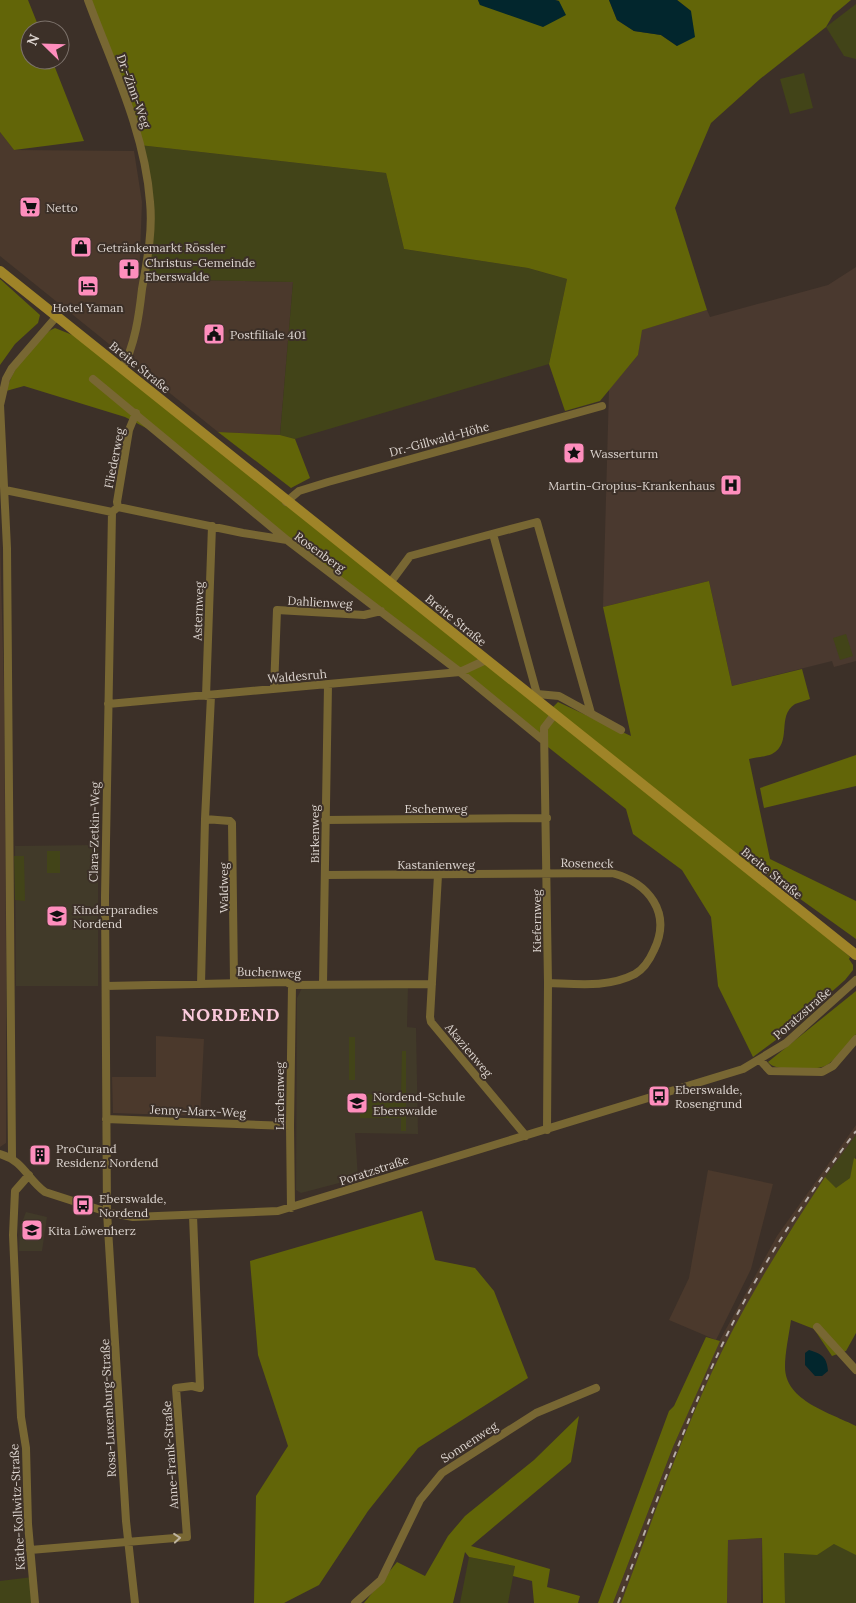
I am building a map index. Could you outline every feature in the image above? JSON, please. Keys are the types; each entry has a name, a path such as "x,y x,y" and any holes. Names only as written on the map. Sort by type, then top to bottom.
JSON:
{"main road":[{"name":"Breite Straße","path":"0,271 286,502 486,660 535,696 554,715 856,955"}],"street":[{"name":"Dr.-Zinn-Weg","path":"88,0 138,135 150,204 148,247 141,298 131,352 122,369"},
{"path":"0,1154 12,1157 8,622 2,395 12,368 57,316"},
{"path":"93,379 287,540"},
{"name":"Dr.-Gillwald-Höhe","path":"286,502 299,491 602,406"},
{"name":"Fliederweg","path":"115,510 126,448 136,413"},
{"name":"Rosenberg","path":"5,490 287,540 460,672 544,741"},
{"name":"Clara-Zetkin-Weg","path":"107,1212 108,704 115,510"},
{"path":"390,583 410,556 537,522 591,713"},
{"name":"Asternweg","path":"208,696 212,526"},
{"path":"493,534 535,696 558,696 622,730"},
{"name":"Dahlienweg","path":"274,689 277,610 364,616 381,611"},
{"name":"Waldesruh","path":"108,704 460,672 486,660"},
{"name":"Birkenweg","path":"323,984 328,685"},
{"name":"Waldweg","path":"201,984 208,696"},
{"name":"Kiefernweg","path":"547,1130 547,818 544,728 554,715"},
{"name":"Eschenweg","path":"325,820 547,818"},
{"name":"Waldweg","path":"204,819 230,821 232,823 234,982"},
{"name":"Kastanienweg","path":"325,875 547,874"},
{"name":"Roseneck","path":"547,874 612,874 625,877 634,881 648,895 662,918 659,940 649,961 637,973 613,983 548,983"},
{"name":"Akazienweg","path":"438,875 431,1022 526,1136"},
{"name":"Poratzstraße","path":"12,1157 45,1192 107,1212 133,1217 264,1213 292,1208 729,1074 760,1060 791,1038 856,980"},
{"name":"Buchenweg","path":"106,986 234,982 432,984"},
{"name":"Lärchenweg","path":"292,984 290,1126 292,1208"},
{"path":"760,1060 770,1071 822,1072 833,1066 856,1039"},
{"name":"Jenny-Marx-Weg","path":"106,1119 290,1126"},
{"name":"Käthe-Kollwitz-Straße","path":"29,1175 15,1191 13,1228 21,1412 26,1448 30,1550 35,1603"},
{"name":"Rosa-Luxemburg-Straße","path":"107,1212 128,1542 135,1603"},
{"name":"Anne-Frank-Straße","path":"128,1542 187,1537 176,1388 192,1386 200,1388 193,1216"},
{"path":"817,1327 856,1370"},
{"name":"Sonnenweg","path":"355,1603 381,1580 420,1500 442,1473 536,1413 596,1388"},
{"path":"30,1550 128,1542"}],"shaded area":[{"path":"0,0 28,0 36,20 20,20 20,70 56,70 84,141 14,150 0,132"},
{"path":"88,0 478,0 480,5 559,1 555,0 609,0 617,20 634,31 661,35 677,46 691,11 677,0 851,0 833,15 826,27 760,79 711,123 675,208 707,310 642,330 638,355 600,401 565,411 549,364 567,279 528,268 404,249 386,173 139,145"},
{"path":"0,132 14,150 134,151 142,202 139,279 293,282 280,435 218,432 0,256"},
{"name":"Martin-Gropius-Krankenhaus","path":"856,267 856,661 834,667 832,661 732,686 709,581 603,607 609,389 638,355 641,330 707,310 710,317 828,285"},
{"path":"0,279 40,315 38,323 15,344 0,365"},
{"path":"55,328 75,336 823,933 850,957 853,970 845,980 784,1034 753,1057 718,986 711,917 682,870 633,834 626,809 148,429 125,417 24,386 6,391 9,382 25,355 39,339"},
{"path":"218,432 280,435 295,439 310,478 291,488"},
{"path":"0,540 4,689 6,1143 0,1147"},
{"path":"709,581 732,686 802,669 810,699 795,704 789,709 786,715 782,743 778,749 772,754 749,759 770,859 856,901 856,939 764,873 757,873 552,708 558,702 631,736 603,607"},
{"path":"856,755 856,786 764,808 760,788"},
{"name":"Kinderparadies Nordend","path":"98,845 98,986 16,986 15,846"},
{"name":"Nordend-Schule Eberswalde","path":"408,987 407,1027 416,1028 418,1134 355,1133 358,1178 301,1193 296,1190 297,998 302,988"},
{"path":"856,991 856,1034 848,1046 830,1063 822,1067 796,1070 778,1068 768,1062"},
{"path":"156,1036 204,1039 200,1116 113,1113 112,1077 156,1077"},
{"path":"856,1125 856,1135 784,1240 725,1346 678,1455 621,1603 613,1603 673,1447 720,1340 777,1236"},
{"path":"854,1158 856,1159 856,1333 846,1351 832,1356 814,1329 791,1320 785,1367 787,1379 801,1397 823,1411 856,1426 856,1555 834,1544 817,1555 784,1553 785,1603 763,1603 762,1538 728,1540 727,1603 621,1603 682,1441 709,1378 735,1325 772,1260 825,1177 836,1188 850,1178"},
{"path":"708,1170 773,1184 751,1269 716,1340 669,1320 689,1278"},
{"path":"422,1211 435,1260 475,1268 494,1291 528,1378 418,1448 368,1511 319,1585 284,1603 254,1603 256,1496 288,1446 258,1355 250,1261"},
{"name":"Kita Löwenherz","path":"26,1212 47,1217 42,1251 19,1251 20,1228"},
{"path":"706,1337 720,1341 673,1447 613,1603 598,1603 669,1411 674,1406"},
{"path":"579,1416 571,1462 471,1546 550,1569 547,1587 580,1596 578,1603 534,1603 532,1581 513,1576 515,1566 469,1557 465,1552 453,1603 364,1603 397,1562 425,1576 448,1536 465,1516 534,1460"},
{"path":"762,1538 761,1603 727,1603 728,1540"}],"green space":[{"path":"856,4 856,59 844,56 826,27"},
{"path":"804,73 813,108 790,114 780,79"},
{"path":"139,145 386,173 404,249 528,268 567,279 549,364 295,439 280,435 293,282 144,279 150,203"},
{"path":"846,634 853,656 840,660 833,638"},
{"path":"47,851 60,851 60,873 47,873"},
{"path":"14,856 24,856 25,901 15,900"},
{"path":"349,1037 355,1037 355,1080 349,1080"},
{"path":"402,1051 406,1051 406,1131 401,1131 401,1118 360,1118 360,1094 401,1095"},
{"path":"856,1135 856,1155 850,1178 836,1189 825,1177"},
{"path":"856,1540 856,1603 785,1603 784,1553 817,1554 834,1544"},
{"path":"469,1557 515,1566 508,1603 460,1603"},
{"path":"33,1577 35,1603 0,1603 0,1581"}],"water":[{"path":"478,0 555,0 559,1 566,15 543,27 480,5"},
{"path":"609,0 677,0 691,11 695,37 677,46 661,35 634,31 617,20"},
{"path":"809,1350 825,1359 828,1371 822,1376 815,1376 805,1365 805,1353"}],"railway":[{"path":"618,1603 681,1439 708,1375 737,1315 784,1234 856,1131"}],"place":[{"name":"Netto","path":"30,207"},
{"name":"Getränkemarkt Rössler","path":"81,247"},
{"name":"Christus-Gemeinde Eberswalde","path":"129,269"},
{"name":"Hotel Yaman","path":"88,286"},
{"name":"Postfiliale 401","path":"214,334"},
{"name":"Wasserturm","path":"574,453"},
{"name":"Martin-Gropius-Krankenhaus","path":"731,485"},
{"name":"Kinderparadies Nordend","path":"57,916"},
{"name":"Eberswalde, Rosengrund","path":"659,1096"},
{"name":"Nordend-Schule Eberswalde","path":"357,1103"},
{"name":"ProCurand Residenz Nordend","path":"40,1155"},
{"name":"Eberswalde, Nordend","path":"83,1205"},
{"name":"Kita Löwenherz","path":"32,1230"}],"district":[{"name":"NORDEND","path":"231,1014"}]}
